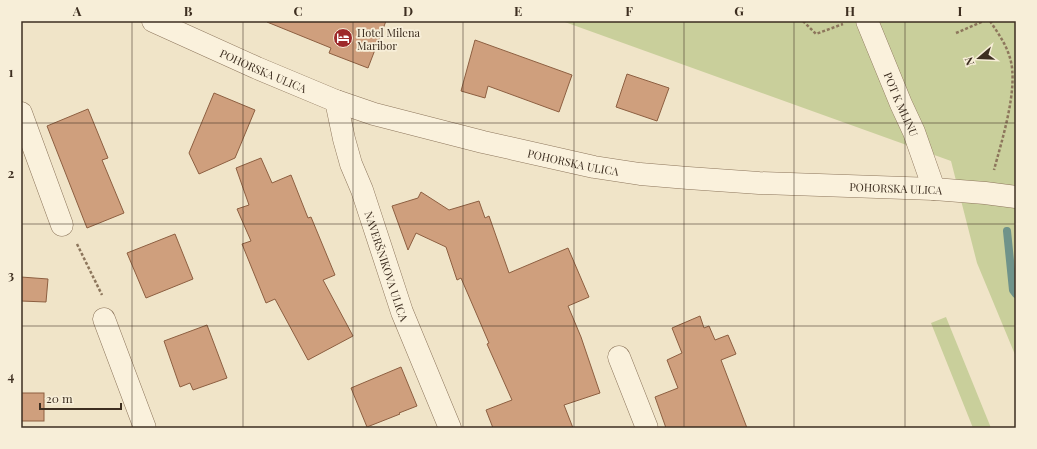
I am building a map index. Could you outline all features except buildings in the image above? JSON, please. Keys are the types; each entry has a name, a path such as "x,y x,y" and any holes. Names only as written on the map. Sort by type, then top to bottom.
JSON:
{"street":[{"name":"POHORSKA ULICA","path":"153,21 257,68 374,114 483,142 594,167 640,174 759,183 934,189 1016,197"},
{"name":"POT K MLINU","path":"867,21 914,132 934,189"},
{"name":"NAVERŠNIKOVA ULICA","path":"336,100 351,164 362,190 402,312 450,428"},
{"path":"21,112 62,225"},
{"path":"104,319 145,428"},
{"path":"619,357 648,428"}],"path":[{"path":"802,21 816,34 844,24"},
{"path":"956,33 984,21"},
{"path":"990,21 1006,46 1013,74 1009,108 993,176"},
{"path":"62,225 74,238 104,299 104,319"}],"green space":[{"path":"562,21 1016,21 1016,357 977,263 951,161"},
{"path":"946,317 991,428 973,428 931,323"}],"waterway":[{"path":"1007,231 1013,290 1016,294"}],"place":[{"name":"Hotel Milena Maribor","path":"343,38"}]}
